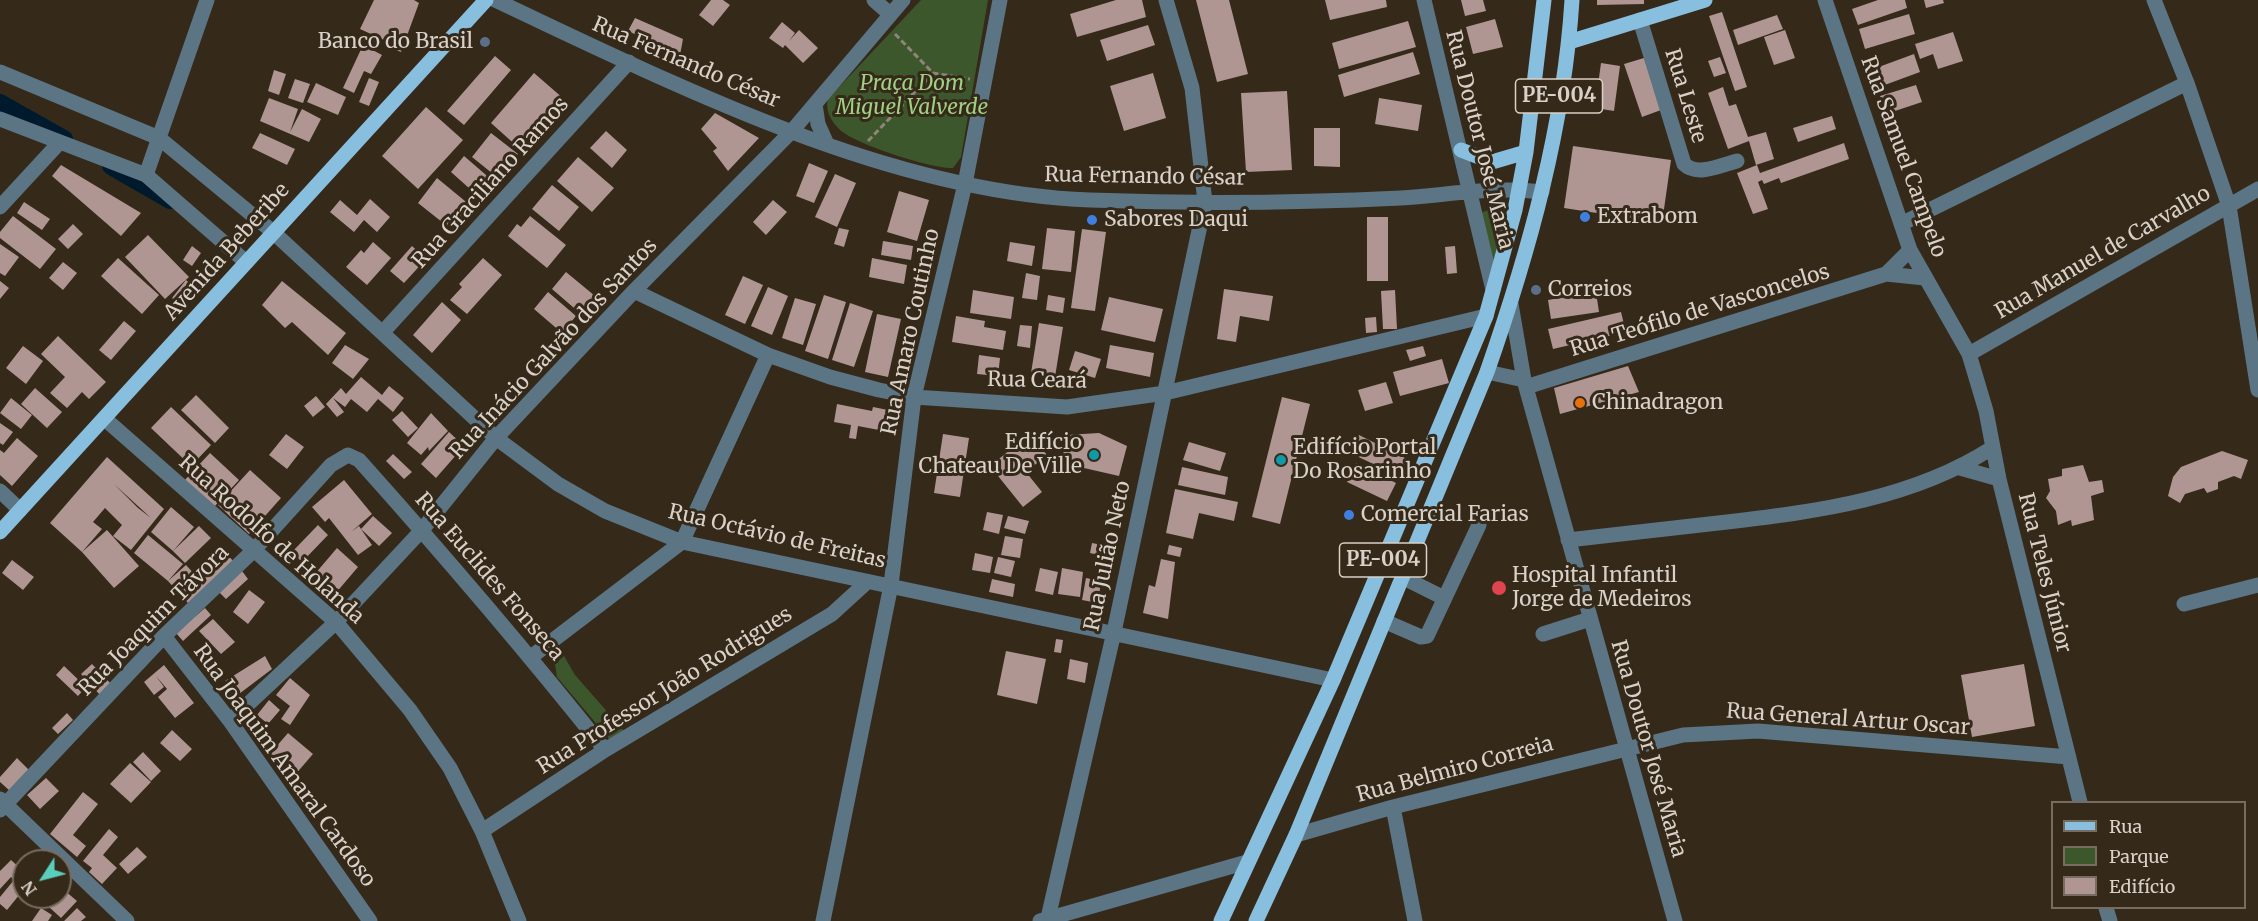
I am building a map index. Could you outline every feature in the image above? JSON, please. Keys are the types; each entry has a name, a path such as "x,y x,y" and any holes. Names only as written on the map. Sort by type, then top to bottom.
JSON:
{"main road":[{"name":"Avenida Beberibe","path":"0,532 486,0"},
{"name":"PE-004","path":"1221,921 1333,680 1486,316 1519,189 1526,152 1544,0"},
{"name":"PE-004","path":"1256,921 1296,835 1487,372 1511,304 1542,192 1569,42 1572,0"},
{"path":"1569,42 1705,0"},
{"path":"1461,150 1492,162 1526,152"}],"street":[{"path":"147,172 207,0"},
{"name":"Rua Fernando César","path":"495,0 629,63 792,131 855,155 965,183 1057,198 1204,202 1400,198 1519,189 1542,192"},
{"path":"874,0 887,18"},
{"name":"Rua Inácio Galvão dos Santos","path":"230,721 336,622 422,530 496,438 634,291 792,131 903,0"},
{"name":"Rua Amaro Coutinho","path":"823,921 891,585 914,397 965,183 1000,0"},
{"name":"Rua Julião Neto","path":"1044,920 1114,632 1204,202 1191,88 1166,0"},
{"name":"Rua Doutor José Maria","path":"1424,0 1493,290"},
{"name":"Rua Samuel Campelo","path":"1825,0 1910,250 1969,354"},
{"path":"2154,0 2187,83 2229,206 2258,390"},
{"name":"Rua Leste","path":"1640,20 1684,164 1691,170 1699,171 1737,161"},
{"name":"Rua Graciliano Ramos","path":"383,332 629,63"},
{"name":"Rua Octávio de Freitas","path":"0,72 157,143 273,232 496,438 558,484 605,511 682,542 1333,680"},
{"path":"1901,224 2187,83"},
{"path":"815,104 818,124 827,144"},
{"path":"0,119 147,172 246,262"},
{"path":"0,207 60,142"},
{"name":"Rua Manuel de Carvalho","path":"1969,354 2258,189"},
{"name":"Rua Teófilo de Vasconcelos","path":"1886,274 1910,250"},
{"name":"Rua Teófilo de Vasconcelos","path":"1525,384 1886,274 1925,278"},
{"name":"Rua Ceará","path":"634,291 768,355 830,377 914,397 1067,407 1165,393 1486,316"},
{"name":"Rua Doutor José Maria","path":"1511,304 1525,384 1675,921"},
{"name":"Rua Teles Júnior","path":"1969,354 1986,411 1999,478 2080,801"},
{"path":"531,657 682,542 768,355"},
{"path":"1487,372 1525,384"},
{"name":"Rua Rodolfo de Holanda","path":"105,419 336,622 410,710 450,768 482,831 519,921"},
{"path":"1568,540 1842,506 1904,490 1960,468 1992,448"},
{"name":"Rua Euclides Fonseca","path":"331,465 340,458 354,456 422,530 531,657 605,750"},
{"name":"Rua Joaquim Távora","path":"2,804 164,636 254,550 331,465"},
{"path":"1960,468 1999,478"},
{"path":"0,491 20,510"},
{"path":"1384,621 1424,637 1429,633 1479,525"},
{"path":"1402,577 1444,598"},
{"name":"Rua Professor João Rodrigues","path":"482,831 605,750 832,614 867,582"},
{"path":"2184,604 2258,585"},
{"path":"1543,634 1590,619"},
{"name":"Rua Joaquim Amaral Cardoso","path":"164,636 230,721 369,921"},
{"name":"Rua General Artur Oscar","path":"1626,747 1683,735 1758,731 2069,757"},
{"name":"Rua Belmiro Correia","path":"1296,835 1393,807 1626,747"},
{"path":"2,804 127,921"},
{"path":"1393,807 1415,921"},
{"path":"1044,920 1247,862"}],"path":[{"path":"887,18 933,74 985,81"},
{"path":"855,155 933,74"}],"green space":[{"name":"Praça Dom Miguel Valverde","path":"921,0 988,0 961,157 953,168 912,160 860,142 839,129 828,111 828,99"},
{"path":"1490,209 1498,210 1504,218 1494,260 1490,261 1481,213"},
{"path":"564,656 575,675 625,732 610,740 557,677 555,664"}],"building":[{"path":"374,0 414,0 419,3 401,52 383,45 384,40 360,29"},
{"path":"711,0 723,0 730,5 713,26 699,15"},
{"path":"1116,0 1142,0 1146,17 1077,37 1070,14"},
{"path":"1196,0 1229,0 1248,74 1217,82"},
{"path":"1325,0 1386,0 1387,7 1330,20"},
{"path":"1461,0 1483,0 1486,11 1465,16"},
{"path":"1597,0 1644,0 1644,4 1597,5"},
{"path":"1878,0 1905,0 1907,8 1858,25 1852,9"},
{"path":"1924,0 1943,0 1944,3 1926,8"},
{"path":"1722,12 1747,87 1735,91 1709,16"},
{"path":"1909,14 1915,34 1865,49 1859,29"},
{"path":"1777,15 1783,29 1738,45 1733,30"},
{"path":"635,18 683,39 680,55 628,31"},
{"path":"1495,19 1503,47 1473,54 1466,27"},
{"path":"1408,21 1416,47 1339,69 1332,43"},
{"path":"782,22 795,33 789,41 799,30 818,48 803,63 785,45 783,48 769,38"},
{"path":"1148,25 1155,45 1107,61 1100,40"},
{"path":"1785,30 1795,58 1774,65 1764,37"},
{"path":"1953,32 1963,61 1938,69 1933,54 1920,59 1915,44"},
{"path":"363,45 382,55 371,74 364,71 354,93 343,88"},
{"path":"1413,52 1420,74 1344,97 1338,75"},
{"path":"1914,54 1920,72 1882,86 1876,68"},
{"path":"495,56 511,70 464,125 447,111"},
{"path":"1720,57 1726,73 1714,77 1708,61"},
{"path":"1644,58 1661,110 1642,117 1624,64"},
{"path":"1601,63 1620,66 1614,111 1595,108"},
{"path":"274,70 286,74 279,95 268,91"},
{"path":"534,73 564,99 520,149 491,123"},
{"path":"1153,73 1166,118 1124,131 1110,86"},
{"path":"369,78 379,82 369,106 359,102"},
{"path":"295,79 310,84 303,103 288,98"},
{"path":"316,83 346,97 338,115 307,102"},
{"path":"1916,85 1922,102 1886,114 1880,96"},
{"path":"1723,87 1729,106 1736,104 1748,137 1766,132 1774,159 1756,165 1749,141 1728,149 1708,93"},
{"path":"1287,91 1292,170 1246,172 1241,93"},
{"path":"269,98 298,109 290,132 302,109 321,119 309,142 260,121"},
{"path":"1379,98 1422,105 1418,131 1375,124"},
{"path":"426,107 463,140 418,189 382,156"},
{"path":"715,113 759,138 728,171 713,151 717,148 701,129"},
{"path":"1832,116 1836,129 1798,142 1793,128"},
{"path":"1314,128 1340,128 1340,167 1314,166"},
{"path":"606,131 627,150 612,168 590,148"},
{"path":"260,133 295,149 287,165 252,148"},
{"path":"491,133 518,154 498,178 472,157"},
{"path":"1844,143 1849,159 1781,183 1779,178 1764,184 1762,180 1758,182 1768,209 1753,214 1737,173 1757,165 1760,173"},
{"path":"1573,146 1671,160 1662,223 1564,208"},
{"path":"464,156 493,181 479,197 451,172"},
{"path":"578,157 614,188 592,212 557,181"},
{"path":"809,163 828,171 814,203 796,196"},
{"path":"61,165 141,213 121,236 52,176"},
{"path":"835,174 856,183 837,227 815,217"},
{"path":"437,178 471,206 452,230 418,203"},
{"path":"552,185 579,207 559,231 532,209"},
{"path":"899,191 929,200 917,241 887,232"},
{"path":"370,199 390,217 377,232 364,220 354,232 330,212 340,200 357,215"},
{"path":"773,200 787,212 766,235 753,222"},
{"path":"24,202 50,219 42,230 17,213"},
{"path":"13,216 56,249 40,269 0,238 0,232"},
{"path":"530,216 566,245 547,268 508,236 517,224 521,227"},
{"path":"1367,217 1388,217 1388,281 1367,281"},
{"path":"73,224 83,234 68,249 58,239"},
{"path":"839,228 849,230 844,247 834,244"},
{"path":"1047,228 1075,231 1071,272 1042,269"},
{"path":"1082,229 1106,232 1095,311 1071,308"},
{"path":"148,235 189,277 165,299 125,257"},
{"path":"883,241 913,246 911,260 881,255"},
{"path":"373,242 391,258 367,285 346,267 361,250 364,253"},
{"path":"1010,242 1035,246 1032,266 1007,261"},
{"path":"0,244 19,257 5,276 0,273"},
{"path":"192,246 201,253 192,266 183,260"},
{"path":"412,246 426,259 404,283 390,271"},
{"path":"1455,246 1457,273 1447,274 1445,247"},
{"path":"118,258 159,295 142,314 101,276"},
{"path":"483,258 502,275 467,314 450,300 462,287 459,284"},
{"path":"872,258 907,265 904,284 869,277"},
{"path":"63,262 77,273 63,290 49,278"},
{"path":"566,272 595,296 581,314 552,289"},
{"path":"1026,273 1040,276 1037,300 1022,298"},
{"path":"743,276 763,285 745,324 725,315"},
{"path":"186,280 193,286 180,304 172,298"},
{"path":"0,281 9,288 0,299"},
{"path":"282,281 346,333 328,355 292,322 285,328 262,305"},
{"path":"768,287 788,296 772,335 751,326"},
{"path":"1224,289 1273,296 1269,321 1240,316 1236,342 1217,339"},
{"path":"973,290 1014,297 1011,319 970,313"},
{"path":"1395,290 1397,329 1383,329 1381,291"},
{"path":"548,292 576,316 562,333 534,309"},
{"path":"1596,292 1599,312 1551,319 1548,300"},
{"path":"824,295 846,302 828,359 805,351"},
{"path":"1048,295 1065,298 1063,313 1046,310"},
{"path":"1109,297 1163,309 1155,342 1101,330"},
{"path":"795,298 816,304 803,345 782,338"},
{"path":"442,302 461,320 432,353 413,335"},
{"path":"850,303 873,311 854,367 832,360"},
{"path":"1621,312 1626,332 1553,349 1548,329"},
{"path":"877,314 901,319 888,377 865,372"},
{"path":"956,316 985,321 984,327 1006,331 1003,350 952,342"},
{"path":"1376,317 1377,332 1366,333 1365,318"},
{"path":"124,321 136,331 111,360 99,350"},
{"path":"1039,323 1063,327 1055,377 1031,373"},
{"path":"1020,325 1032,326 1030,348 1017,346"},
{"path":"58,336 106,382 89,399 82,392 67,408 50,393 65,377 41,354"},
{"path":"345,345 369,359 353,379 332,363"},
{"path":"1110,345 1154,353 1150,377 1106,368"},
{"path":"23,346 43,361 26,384 6,368"},
{"path":"1423,346 1426,356 1410,361 1406,350"},
{"path":"1075,351 1101,359 1095,378 1069,370"},
{"path":"979,355 1000,358 998,376 977,374"},
{"path":"1442,359 1449,383 1400,396 1393,372"},
{"path":"1628,366 1639,392 1560,414 1554,388"},
{"path":"361,377 382,395 389,386 404,398 393,412 378,399 367,412 351,399 345,407 333,398 344,412 337,417 326,404 341,388 346,394"},
{"path":"1386,382 1393,403 1365,411 1358,390"},
{"path":"35,388 62,412 47,428 21,404"},
{"path":"196,395 229,428 215,443 181,410"},
{"path":"316,396 325,407 313,417 304,406"},
{"name":"Edifício Portal Do Rosarinho","path":"1282,397 1310,404 1280,524 1252,517"},
{"path":"11,398 32,415 21,429 0,413"},
{"path":"837,404 872,411 873,407 888,410 884,431 858,426 856,439 849,438 851,425 834,422"},
{"path":"171,407 211,445 191,466 151,428"},
{"path":"402,411 418,428 408,437 392,420"},
{"path":"431,413 448,431 429,451 428,447 421,455 407,443"},
{"path":"0,423 13,432 3,445 0,443"},
{"path":"449,432 464,446 436,478 421,464"},
{"name":"Edifício Chateau De Ville","path":"1099,433 1127,446 1119,476 1062,463 1066,435"},
{"path":"286,434 304,447 287,469 269,455"},
{"path":"943,434 969,438 960,497 934,493"},
{"path":"1030,434 1047,455 1026,472 1042,492 1023,507 990,466"},
{"path":"1359,435 1409,460 1401,477 1350,453"},
{"path":"17,438 38,456 12,486 0,475 0,450 4,453"},
{"path":"1189,442 1226,453 1220,471 1183,460"},
{"path":"2222,451 2248,460 2241,479 2234,476 2218,482 2218,489 2207,493 2204,488 2185,494 2180,503 2168,496 2173,477 2181,467"},
{"path":"210,453 239,480 213,508 184,481"},
{"path":"393,454 412,472 404,479 386,461"},
{"path":"107,457 164,509 131,550 113,536 122,525 105,508 93,522 102,529 82,552 50,523","holes":["114,484 151,518 138,508"]},
{"path":"1356,463 1396,483 1387,501 1347,482"},
{"path":"2083,465 2089,482 2102,480 2104,492 2091,496 2094,520 2072,526 2071,520 2058,525 2056,511 2046,498 2050,491 2048,479 2062,476 2062,469"},
{"path":"1182,467 1228,477 1225,495 1178,485"},
{"path":"250,470 281,498 249,534 218,505"},
{"path":"344,480 372,514 351,532 359,526 372,545 358,555 329,518 325,522 312,507"},
{"path":"1175,489 1238,502 1234,521 1199,513 1193,539 1166,533"},
{"path":"171,507 194,527 173,551 151,532"},
{"path":"987,512 1003,515 999,534 983,530"},
{"path":"373,516 392,533 379,546 361,529"},
{"path":"1008,516 1029,521 1025,534 1004,528"},
{"path":"318,525 328,535 302,562 292,552"},
{"path":"199,526 211,538 185,563 173,551"},
{"path":"107,530 139,566 114,588 82,552"},
{"path":"148,535 183,564 168,581 134,553"},
{"path":"1005,536 1023,539 1020,558 1001,555"},
{"path":"1092,543 1118,548 1116,558 1110,557 1106,576 1096,574 1099,555 1090,553"},
{"path":"1169,545 1182,548 1180,557 1167,554"},
{"path":"337,548 358,567 335,594 314,575"},
{"path":"225,552 234,562 188,603 168,581 186,565 197,577"},
{"path":"975,553 993,557 990,573 972,570"},
{"path":"998,557 1015,561 1011,577 994,573"},
{"path":"1161,559 1175,562 1168,619 1143,613 1149,585 1155,587"},
{"path":"12,560 34,577 23,590 2,573"},
{"path":"1040,568 1058,572 1053,595 1035,591"},
{"path":"1062,568 1083,572 1080,597 1058,594"},
{"path":"242,571 248,579 226,599 219,592"},
{"path":"1086,578 1101,581 1098,603 1082,600"},
{"path":"992,579 1015,584 1013,597 989,592"},
{"path":"249,590 265,602 248,624 233,612"},
{"path":"205,608 211,615 183,641 176,633"},
{"path":"213,619 235,642 221,654 199,631"},
{"path":"1056,639 1063,640 1061,653 1054,652"},
{"path":"1006,651 1046,659 1037,704 997,695"},
{"path":"265,656 272,669 235,697 225,681"},
{"path":"1070,659 1088,663 1085,683 1067,679"},
{"path":"92,664 111,684 100,695 81,674"},
{"path":"2024,664 2035,726 1972,737 1961,675"},
{"path":"164,665 194,703 175,718 158,697 167,689 156,676 164,687 154,695 144,682"},
{"path":"64,666 86,687 78,696 56,675"},
{"path":"290,678 310,695 290,725 281,719 290,706 276,695"},
{"path":"269,700 280,710 268,724 257,715"},
{"path":"67,713 73,720 58,734 52,728"},
{"path":"172,730 192,749 180,761 160,743"},
{"path":"288,733 313,754 294,776 269,755"},
{"path":"143,752 161,771 151,781 133,762"},
{"path":"17,758 29,770 10,791 0,782 0,777"},
{"path":"130,763 151,782 131,803 110,784"},
{"path":"46,778 59,791 40,809 27,795"},
{"path":"83,792 98,804 73,835 86,846 77,857 72,853 72,849 68,849 50,834"},
{"path":"109,829 118,837 103,855 117,868 102,884 89,872 92,868 83,861"},
{"path":"137,847 147,857 128,874 119,864"},
{"path":"12,861 12,878 0,889 0,871"},
{"path":"12,882 12,904 7,910 0,904 0,897"},
{"path":"72,897 77,901 72,906"},
{"path":"77,908 86,917 81,921 64,921"},
{"path":"40,909 52,915 48,921 32,921"},
{"path":"51,909 69,909 61,918"}],"waterway":[{"path":"0,103 64,139"},
{"path":"111,166 170,200"}],"place":[{"name":"Banco do Brasil","path":"485,42"},
{"name":"Extrabom","path":"1585,217"},
{"name":"Sabores Daqui","path":"1092,220"},
{"name":"Correios","path":"1536,290"},
{"name":"Chinadragon","path":"1580,403"},
{"name":"Edifício Chateau De Ville","path":"1094,455"},
{"name":"Edifício Portal Do Rosarinho","path":"1281,460"},
{"name":"Comercial Farias","path":"1349,515"},
{"name":"Hospital Infantil Jorge de Medeiros","path":"1499,588"}]}
